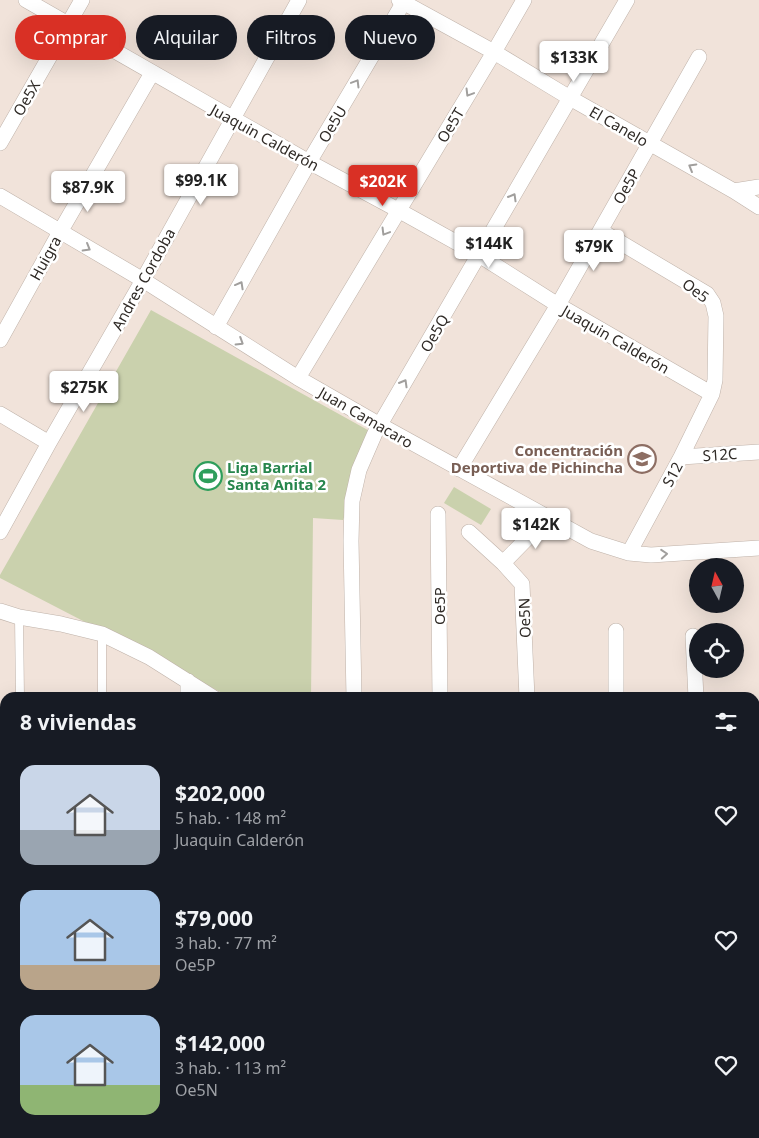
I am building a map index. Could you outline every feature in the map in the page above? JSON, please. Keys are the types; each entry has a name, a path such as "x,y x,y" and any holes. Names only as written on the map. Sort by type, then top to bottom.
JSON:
{"street":[{"name":"Juaquin Calderón","path":"26,0 52,15"},
{"name":"Oe5X","path":"73,15 82,0"},
{"name":"Andres Cordoba","path":"0,532 299,0"},
{"name":"Oe5T","path":"298,378 524,0"},
{"name":"Oe5Q","path":"354,692 352,501 362,462 375,433 628,0"},
{"name":"El Canelo","path":"402,1 494,52 759,207"},
{"name":"Oe5U","path":"216,327 402,1"},
{"name":"Oe5P","path":"459,469 558,305 699,57"},
{"name":"Juaquin Calderón","path":"126,58 309,162 479,255 558,305 712,394"},
{"name":"Oe5X","path":"0,143 47,60"},
{"name":"Huigra","path":"0,340 152,73"},
{"path":"734,191 759,187"},
{"name":"Juan Camacaro","path":"0,196 143,280 298,378 459,469 591,540 630,553 651,555 759,548"},
{"name":"Oe5","path":"601,230 706,294 714,303 716,316 715,380 712,394"},
{"name":"S12","path":"630,553 712,394"},
{"path":"0,414 49,443"},
{"name":"S12C","path":"681,457 759,452"},
{"name":"Oe5P","path":"438,514 440,692"},
{"path":"503,563 548,517"},
{"name":"Oe5N","path":"469,532 503,563 521,582 523,587 528,692"},
{"path":"0,611 19,617 61,624 102,634 148,657 205,692"},
{"path":"616,631 616,692"},
{"path":"695,678 696,692"},
{"path":"188,681 188,692"}],"lane":[{"path":"19,617 20,692"},
{"path":"102,634 102,692"}],"green space":[{"name":"Liga Barrial Santa Anita 2","path":"151,310 375,434 343,520 313,518 311,692 220,692 0,578"},
{"path":"454,487 491,509 481,525 444,503"}],"place":[{"name":"Concentración Deportiva de Pichincha","path":"642,459"},
{"name":"Liga Barrial Santa Anita 2","path":"208,476"}]}
